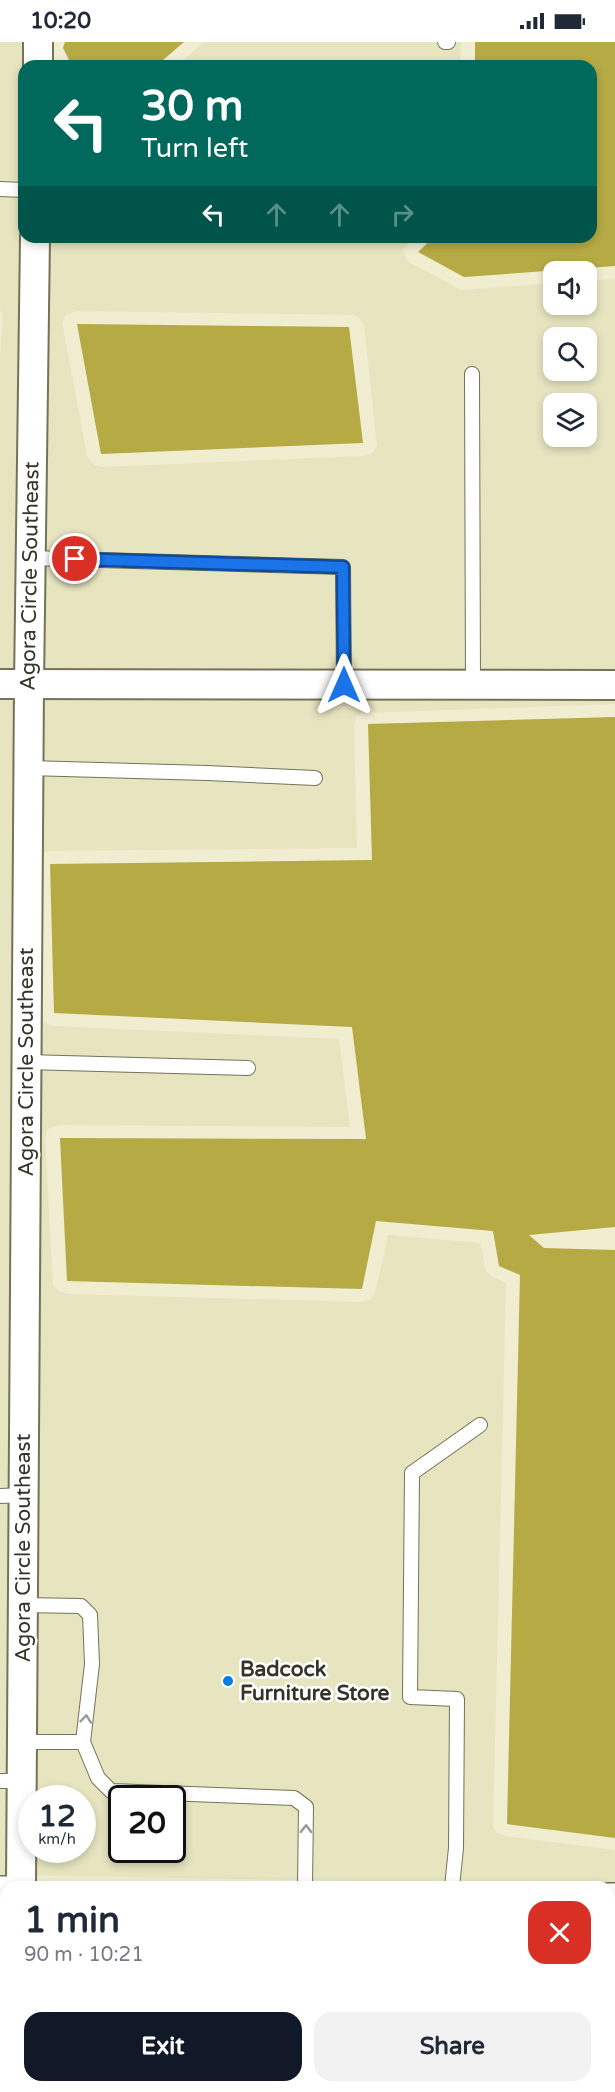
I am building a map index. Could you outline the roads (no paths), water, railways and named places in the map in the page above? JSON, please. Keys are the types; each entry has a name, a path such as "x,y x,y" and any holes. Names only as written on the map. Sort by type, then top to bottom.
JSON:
{"street":[{"path":"38,42 38,60"},
{"name":"Agora Circle Southeast","path":"20,1881 11,1781 22,1742 23,1605 12,1496 26,1062 28,684 35,243"},
{"path":"0,684 615,685"}],"lane":[{"path":"0,189 18,190"},
{"path":"472,374 473,685"},
{"path":"30,558 343,567 344,685"},
{"path":"28,768 315,778"},
{"path":"26,1062 248,1068"},
{"path":"453,1881 456,1848 457,1699 410,1697 412,1473 480,1425"},
{"path":"23,1605 81,1606 90,1614 92,1664 84,1742 98,1778 111,1791 294,1798 306,1807 304,1881"},
{"path":"22,1742 84,1742"}],"place":[{"name":"Badcock Furniture Store","path":"228,1681"}]}
